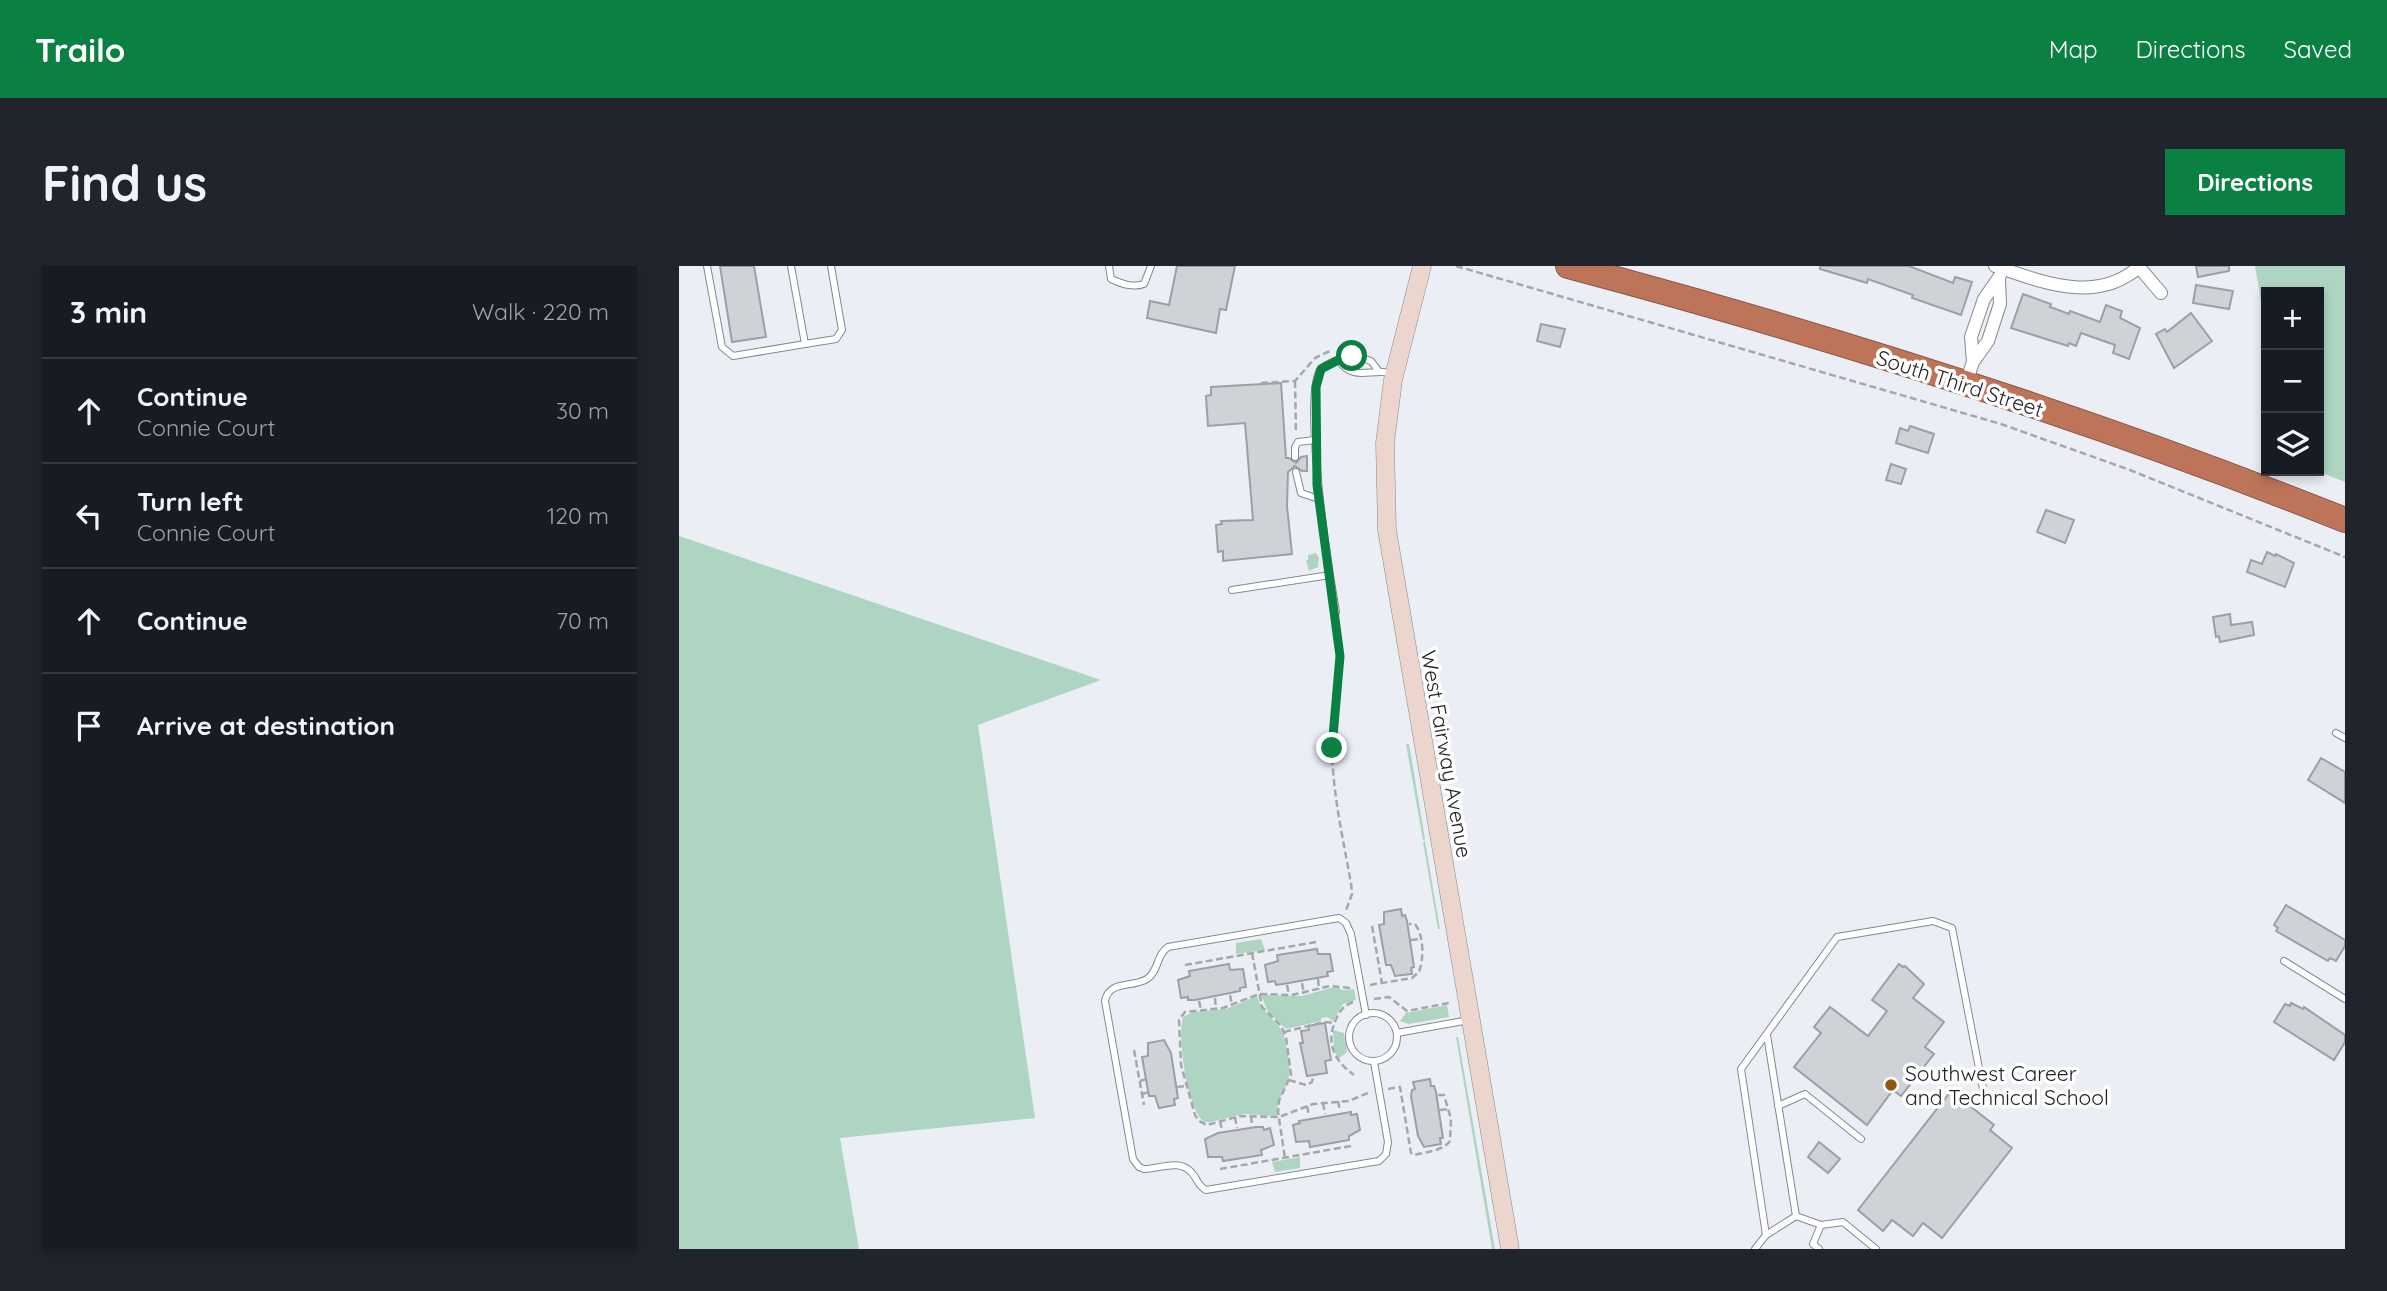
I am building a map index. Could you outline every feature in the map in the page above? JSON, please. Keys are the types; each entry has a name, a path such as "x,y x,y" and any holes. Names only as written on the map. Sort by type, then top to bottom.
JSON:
{"highway":[{"name":"South Third Street","path":"1583,268 1969,372 2345,520"}],"street":[{"name":"West Fairway Avenue","path":"1422,266 1386,372 1387,530 1510,1249"},
{"path":"1969,372 1971,337 1984,299 2000,270 2075,289 2115,281 2139,267 2161,293"}],"lane":[{"path":"707,266 722,347 733,356 836,339 842,330 831,266"},
{"path":"791,266 805,344"},
{"path":"1109,266 1111,279 1120,284 1137,286 1145,284 1151,266"},
{"path":"1336,612 1319,499 1315,440 1317,376 1325,366 1350,356 1371,360 1386,372"},
{"path":"1339,361 1347,370 1356,373 1386,372"},
{"path":"1296,457 1297,443 1315,440"},
{"path":"1296,472 1301,493 1319,499"},
{"path":"1232,590 1329,575"},
{"path":"2336,733 2345,738"},
{"path":"1366,1014 1351,933 1342,919 1330,918 1168,947 1161,953 1155,971 1146,979 1115,987 1107,993 1105,1001 1133,1159 1145,1170 1182,1166 1193,1174 1202,1189 1211,1190 1374,1163 1386,1154 1388,1142 1374,1062"},
{"path":"1766,1234 1741,1069 1837,937 1933,921 1952,928 1983,1089"},
{"path":"2284,961 2345,999"},
{"path":"1366,1014 1384,1016 1393,1023 1397,1033 1397,1044 1383,1060 1374,1062 1358,1056 1350,1043 1353,1024 1366,1014"},
{"path":"1397,1033 1471,1020"},
{"path":"1767,1034 1795,1216"},
{"path":"1778,1106 1805,1094 1861,1139"},
{"path":"1755,1249 1766,1234 1795,1216"},
{"path":"1795,1216 1821,1226 1843,1222 1876,1249"},
{"path":"1819,1249 1813,1244 1821,1226"}],"path":[{"path":"1456,266 2001,424 2130,470 2345,556"},
{"path":"1261,383 1295,381 1294,436"},
{"path":"1336,612 1340,656 1333,733 1333,779 1352,894 1342,919"},
{"path":"1370,985 1417,975 1421,967 1421,939 1417,927 1409,925"},
{"path":"1379,930 1373,928 1382,983"},
{"path":"1411,940 1421,939"},
{"path":"1185,965 1314,942 1313,948"},
{"path":"1375,943 1381,942"},
{"path":"1299,945 1300,951"},
{"path":"1292,946 1293,952"},
{"path":"1280,948 1281,954"},
{"path":"1376,950 1382,948"},
{"path":"1252,953 1262,1007 1284,1032 1290,1065 1289,1080 1279,1101 1285,1158"},
{"path":"1414,956 1422,954"},
{"path":"1224,958 1225,964"},
{"path":"1212,960 1213,966"},
{"path":"1205,961 1206,967"},
{"path":"1378,962 1384,962"},
{"path":"1193,963 1194,969"},
{"path":"1318,979 1319,990"},
{"path":"1302,983 1304,994"},
{"path":"1287,985 1289,995"},
{"path":"1354,987 1346,989 1333,986 1304,994 1259,994 1216,1009 1185,1012 1179,1020 1182,1070 1199,1121 1207,1125 1235,1117 1279,1117 1307,1106 1353,1100 1371,1092"},
{"path":"1230,995 1232,1005"},
{"path":"1372,999 1388,997 1407,1011 1449,1003"},
{"path":"1215,998 1216,1009"},
{"path":"1199,1000 1201,1010"},
{"path":"1354,1075 1340,1064 1333,1052 1330,1037 1334,1023 1345,1005 1356,1002"},
{"path":"1284,1032 1324,1021 1334,1023"},
{"path":"1134,1050 1144,1105"},
{"path":"1173,1056 1181,1055"},
{"path":"1136,1062 1143,1061"},
{"path":"1175,1072 1182,1070"},
{"path":"1138,1074 1145,1073"},
{"path":"1289,1080 1306,1085 1312,1082 1313,1077"},
{"path":"1139,1081 1146,1079"},
{"path":"1177,1087 1186,1086"},
{"path":"1388,1089 1400,1087 1411,1153 1414,1155 1447,1145 1450,1141 1450,1109 1447,1098 1438,1095"},
{"path":"1142,1094 1149,1092"},
{"path":"1402,1101 1408,1100"},
{"path":"1338,1101 1340,1111"},
{"path":"1322,1102 1325,1114"},
{"path":"1307,1106 1309,1116"},
{"path":"1440,1111 1450,1109"},
{"path":"1404,1114 1410,1112"},
{"path":"1251,1116 1252,1125"},
{"path":"1235,1117 1237,1128"},
{"path":"1405,1120 1411,1119"},
{"path":"1220,1121 1222,1130"},
{"path":"1443,1126 1451,1125"},
{"path":"1408,1133 1414,1132"},
{"path":"1220,1169 1350,1146"}],"green space":[{"path":"2255,266 2345,266 2345,482 2324,474 2324,287 2261,287 2261,301"},
{"path":"679,536 1101,680 978,725 1035,1118 840,1138 859,1249 679,1249"},
{"path":"1316,553 1319,558 1318,567 1309,571 1306,560 1308,555"},
{"path":"1406,744 1409,744 1425,839 1423,840"},
{"path":"1425,841 1440,929 1423,842"},
{"path":"1261,939 1265,950 1236,954 1236,943"},
{"path":"1334,987 1354,989 1356,1000 1343,1004 1333,1021 1327,1017 1321,1018 1321,1021 1286,1029 1268,1012 1261,995 1302,996"},
{"path":"1257,996 1282,1031 1288,1052 1289,1075 1279,1101 1277,1116 1243,1114 1204,1122 1198,1115 1188,1089 1181,1040 1183,1017 1193,1012 1226,1009"},
{"path":"1447,1005 1449,1017 1409,1024 1400,1021 1406,1013"},
{"path":"1333,1030 1344,1033 1347,1052 1338,1059 1334,1049"},
{"path":"1458,1037 1495,1249 1492,1249"},
{"path":"1300,1157 1300,1168 1275,1172 1272,1162"}],"building":[{"path":"720,266 754,266 766,337 732,342"},
{"path":"1177,266 1235,266 1226,310 1220,309 1216,333 1147,318 1150,301 1169,305"},
{"path":"1820,266 1909,266 1953,283 1955,277 1972,282 1961,315 1868,279 1867,283 1820,269"},
{"path":"2196,266 2229,266 2229,271 2198,277"},
{"path":"2196,285 2233,291 2229,309 2193,303"},
{"path":"2023,294 2069,314 2070,311 2100,322 2106,305 2122,311 2120,318 2140,328 2129,359 2113,353 2115,345 2081,333 2076,346 2069,343 2068,346 2011,328"},
{"path":"2191,313 2212,341 2174,368 2156,334 2165,329 2167,332"},
{"path":"1541,324 1565,329 1560,347 1537,341"},
{"path":"1281,383 1286,458 1296,463 1301,457 1307,456 1307,471 1295,466 1288,472 1287,506 1292,554 1223,561 1223,551 1218,552 1216,525 1222,524 1221,521 1253,520 1245,423 1208,426 1206,396 1211,395 1211,387"},
{"path":"1910,426 1934,434 1928,453 1896,443 1900,428 1908,431"},
{"path":"1891,464 1906,469 1901,484 1886,480"},
{"path":"2046,510 2074,520 2065,543 2037,532"},
{"path":"2267,552 2294,563 2285,587 2247,572 2251,560 2262,564"},
{"path":"2230,614 2231,625 2252,622 2254,635 2220,642 2219,636 2216,637 2213,617"},
{"path":"2321,758 2345,772 2345,803 2308,780"},
{"path":"2286,905 2345,940 2345,946 2336,961 2330,958 2328,961 2276,931 2278,928 2274,925"},
{"path":"1401,909 1402,916 1405,915 1407,921 1414,967 1411,968 1412,974 1395,976 1391,965 1386,965 1379,925 1384,924 1384,912"},
{"path":"1317,949 1318,954 1330,954 1333,971 1327,972 1328,976 1276,985 1275,981 1268,982 1265,965 1278,961 1277,955"},
{"path":"1229,964 1230,970 1243,969 1246,987 1240,988 1240,991 1195,1000 1181,998 1178,980 1190,976 1189,971"},
{"path":"1899,964 1905,966 1924,984 1913,998 1944,1022 1925,1047 1934,1054 1901,1096 1893,1090 1867,1125 1794,1067 1821,1033 1814,1027 1830,1007 1868,1036 1887,1011 1872,1000"},
{"path":"2291,1003 2303,1009 2304,1007 2345,1035 2345,1042 2334,1060 2274,1022 2285,1004 2290,1006"},
{"path":"1325,1023 1331,1060 1325,1061 1327,1073 1307,1076 1300,1043 1303,1043 1301,1031 1309,1030 1308,1026"},
{"path":"1164,1040 1171,1053 1178,1098 1174,1099 1175,1105 1159,1108 1155,1096 1149,1096 1142,1057 1148,1056 1148,1043"},
{"path":"1430,1079 1436,1092 1443,1138 1440,1138 1441,1144 1424,1147 1418,1136 1411,1096 1412,1090 1415,1089 1413,1082"},
{"path":"1951,1091 1994,1125 1990,1130 2012,1148 1942,1238 1923,1223 1913,1236 1892,1220 1883,1231 1858,1210"},
{"path":"1351,1112 1351,1115 1357,1114 1360,1130 1349,1136 1349,1140 1310,1147 1309,1141 1296,1142 1293,1125 1300,1123 1299,1121"},
{"path":"1263,1127 1264,1130 1270,1128 1274,1145 1261,1150 1262,1155 1223,1161 1222,1157 1208,1157 1205,1139 1218,1133"},
{"path":"1819,1142 1840,1159 1828,1173 1808,1157"}],"place":[{"name":"Southwest Career and Technical School","path":"1891,1085"}],"route":[{"path":"1332,748 1340,656 1317,485 1316,387 1321,369 1327,364 1352,356"}]}
